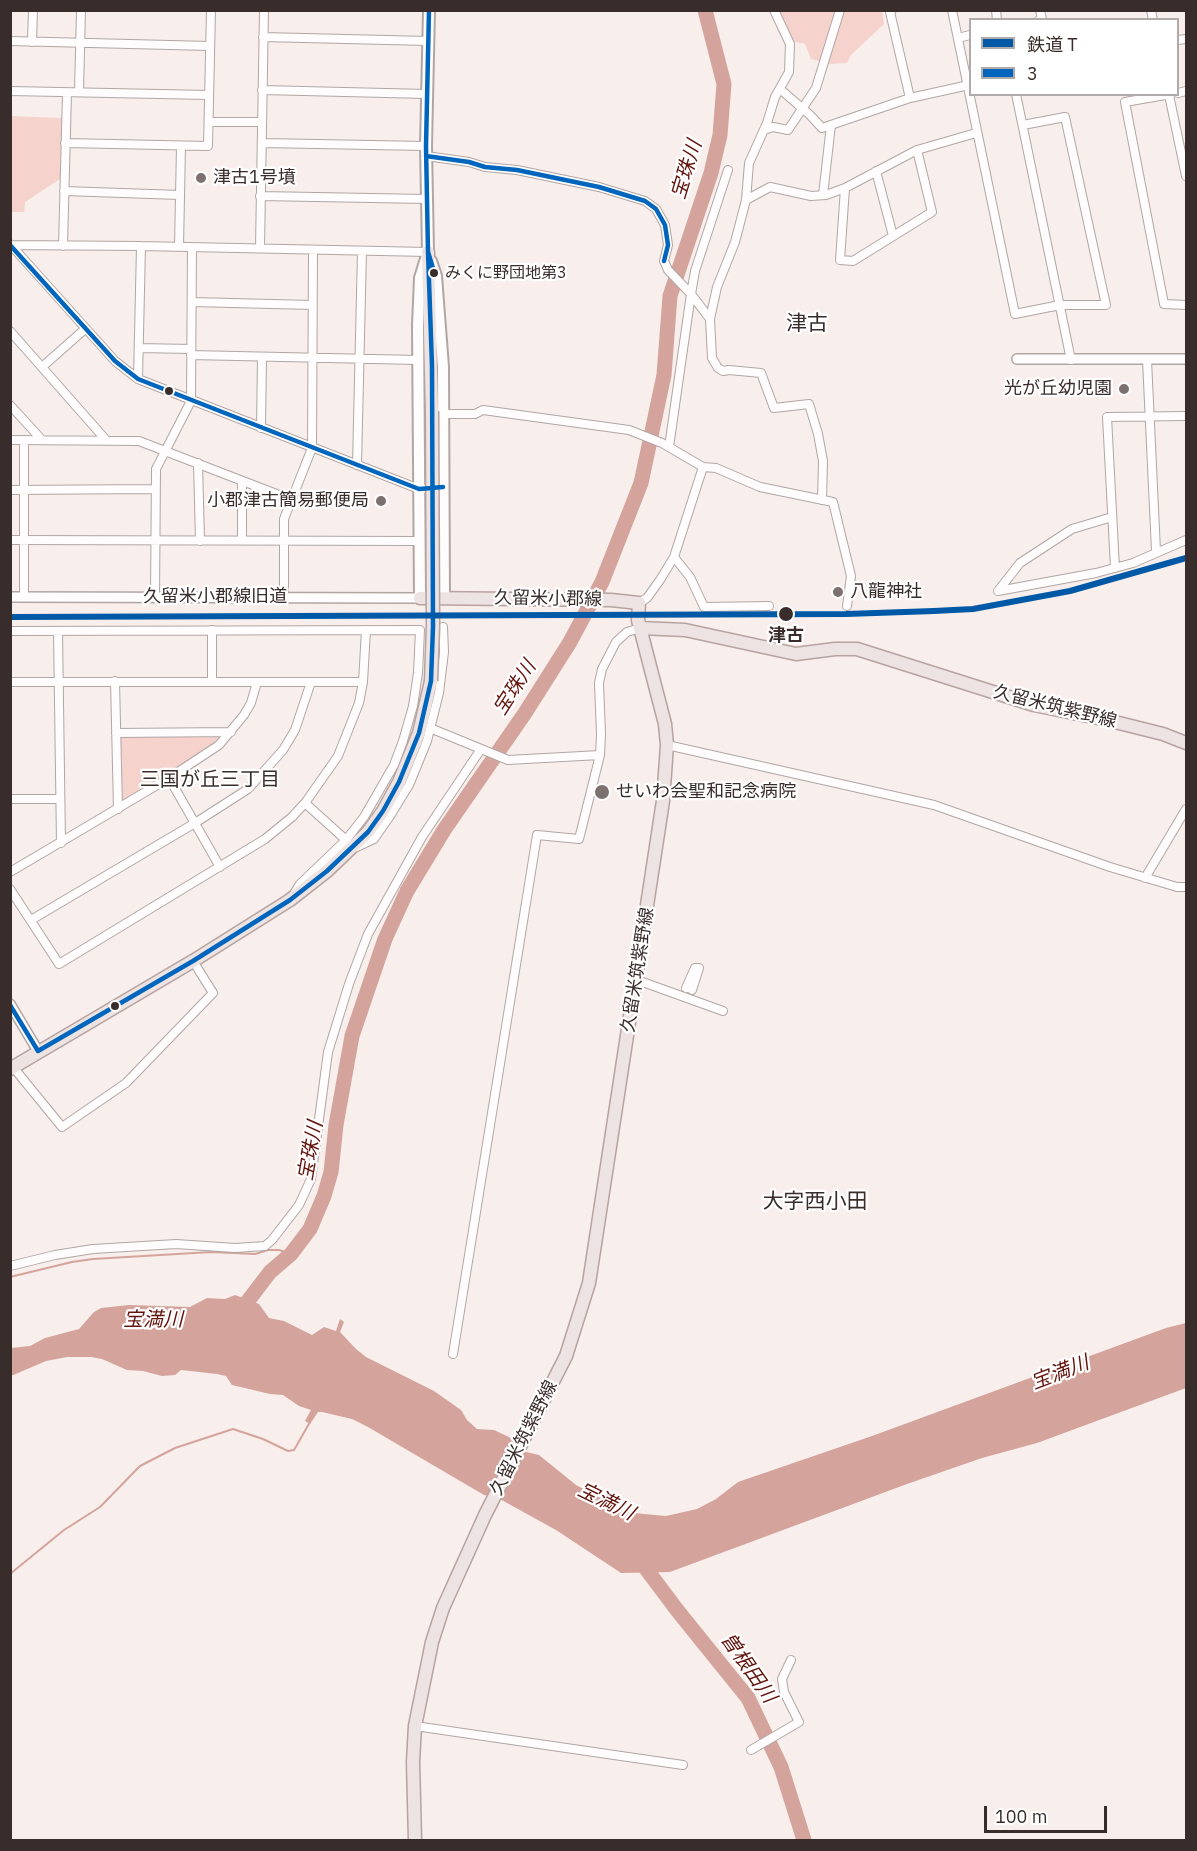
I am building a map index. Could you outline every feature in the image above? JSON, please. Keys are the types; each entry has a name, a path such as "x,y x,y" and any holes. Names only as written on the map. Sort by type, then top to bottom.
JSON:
{"main road":[{"path":"429,10 426,151 428,252 443,488 444,598"},
{"path":"420,598 418,360 420,278 428,252"},
{"path":"12,1068 193,962 290,900 348,845 368,832 383,811 399,782 419,733 431,681 438,412"},
{"name":"久留米小郡線","path":"420,598 611,600 639,603"},
{"path":"639,603 637,615 640,628"},
{"name":"久留米筑紫野線","path":"416,1840 413,1762 415,1726 432,1642 443,1608 485,1515 566,1356 589,1283 663,801 667,745 665,724 640,628 685,630 796,654 857,649 1034,705 1107,720 1162,734 1186,743"}],"street":[{"path":"32,42 33,10"},
{"path":"79,92 81,10"},
{"path":"65,143 208,146 211,10"},
{"path":"260,248 264,10"},
{"path":"774,10 790,45 789,72 749,163 746,200 735,242 717,287 710,319 712,358 718,368 723,371 729,369 761,373 774,408 808,404 818,434 823,461 822,500"},
{"path":"764,130 773,127 788,130 816,88 840,10"},
{"path":"892,10 890,12 910,98"},
{"path":"780,89 822,128 910,98 968,85 952,10"},
{"path":"958,38 969,35"},
{"path":"263,37 428,41"},
{"path":"10,41 210,46"},
{"path":"262,90 427,94"},
{"path":"10,91 209,95"},
{"path":"63,246 67,93"},
{"path":"970,96 1016,314 1060,305 1106,305 1065,117 1023,125"},
{"path":"1016,96 1071,360"},
{"path":"1164,96 1125,102 1164,304 1186,305"},
{"path":"1170,96 1186,176"},
{"path":"209,122 262,122"},
{"path":"824,195 831,125"},
{"path":"746,200 770,188 811,196 824,195 845,188 917,150 976,133"},
{"path":"262,142 426,151 484,167 599,187 645,201 656,209 665,225 668,246 664,261 668,270 689,291 710,319"},
{"path":"179,247 181,146"},
{"path":"845,188 840,260 853,261 932,212 917,150"},
{"path":"669,447 689,291 728,170"},
{"path":"876,171 893,236"},
{"path":"64,191 180,195"},
{"path":"260,196 427,199"},
{"path":"11,245 428,252"},
{"path":"11,245 115,361 138,379 419,489 443,488"},
{"path":"138,379 141,246"},
{"path":"155,597 156,469 190,401 192,247"},
{"path":"284,597 284,519 312,448 313,250"},
{"path":"357,465 362,251"},
{"path":"192,302 312,305"},
{"path":"42,367 85,328"},
{"path":"10,331 106,440"},
{"path":"139,348 262,357 418,360"},
{"path":"261,428 262,357"},
{"path":"1017,359 1186,359"},
{"path":"1147,360 1156,551"},
{"path":"10,405 42,440"},
{"path":"438,412 475,414 483,410 629,430 662,443 703,467 716,468 760,487 833,502 851,576 847,606"},
{"path":"1115,567 1107,417 1186,416"},
{"path":"10,440 139,441 292,500"},
{"path":"24,440 24,597"},
{"path":"198,463 200,541"},
{"path":"639,603 660,580 674,557 703,467"},
{"path":"242,481 242,540"},
{"path":"10,490 155,489"},
{"path":"1112,517 1072,529 1020,563 998,591 1096,573 1133,563 1156,551 1186,540"},
{"path":"10,540 418,541"},
{"path":"674,557 690,577 704,607 769,606"},
{"name":"久留米小郡線旧道","path":"10,597 420,598"},
{"path":"348,845 374,839 409,785 430,728 441,682 444,652 443,627"},
{"path":"453,1354 537,835 579,839 600,755 599,683 602,669 616,642 627,632 640,628"},
{"path":"212,682 213,630"},
{"path":"10,889 58,964 265,839 292,818 306,803 338,756 353,719 363,682 366,630"},
{"path":"10,631 420,630 418,673 413,706 403,741 394,765 348,845"},
{"path":"58,631 61,843"},
{"path":"115,681 118,809"},
{"path":"10,682 363,682"},
{"path":"10,873 169,778 219,745 251,703 257,682"},
{"path":"31,920 249,789 283,750 295,730 311,682"},
{"path":"430,728 503,759 600,755"},
{"path":"116,733 231,732"},
{"path":"667,745 934,804 1145,878 1177,887 1186,887"},
{"path":"10,1266 93,1249 176,1244 235,1248 265,1246 272,1240 299,1205 311,1179 328,1052 349,984 368,934 422,837 484,750"},
{"path":"169,778 220,867"},
{"path":"10,799 60,798"},
{"path":"306,803 348,845"},
{"path":"1145,878 1186,809"},
{"path":"12,1068 62,1127 126,1083 213,993 193,962"},
{"path":"637,980 723,1011"},
{"path":"685,998 689,989"},
{"path":"10,1004 38,1051"},
{"path":"751,1750 798,1722 784,1692 782,1678 790,1660"},
{"path":"415,1726 683,1765"}],"shaded area":[{"path":"780,11 882,11 884,24 851,55 847,63 830,64 811,59 805,44 792,41"},
{"path":"11,116 62,118 60,179 25,202 24,212 11,212"},
{"path":"219,735 221,740 167,775 124,801 120,798 120,739 123,736"}],"water":[{"name":"宝満川","path":"235,1295 259,1304 269,1318 284,1321 312,1335 324,1327 336,1331 340,1319 344,1322 340,1332 356,1349 366,1357 434,1391 461,1410 467,1420 477,1429 494,1430 511,1438 522,1451 539,1455 576,1485 627,1512 644,1514 666,1516 697,1509 716,1499 738,1482 872,1436 1166,1328 1186,1323 1186,1388 1037,1443 982,1458 907,1484 670,1572 621,1573 556,1530 498,1498 484,1495 352,1419 318,1412 310,1424 305,1421 311,1410 299,1406 283,1395 232,1385 226,1376 181,1370 175,1375 162,1376 127,1370 102,1359 67,1357 46,1361 11,1376 11,1348 30,1346 45,1338 79,1329 94,1312 101,1308 129,1305 190,1307 207,1298 225,1299"}],"waterway":[{"name":"宝珠川","path":"239,1316 241,1310 270,1272 291,1254 310,1229 324,1196 331,1172 336,1125 352,1036 385,939 407,891 444,830 525,713 570,642 602,582 641,483 664,375 670,296 711,173 720,135 724,84 705,10"},
{"path":"10,1277 93,1259 211,1252 255,1254 268,1250 279,1250 291,1254"},
{"path":"10,1574 64,1530 100,1507 140,1466 175,1448 233,1429 263,1439 288,1451 294,1450 310,1422"},
{"name":"曽根田川","path":"638,1558 748,1698 781,1767 804,1840"}],"rail line":[{"name":"T","path":"10,617 846,614 934,611 973,609 1070,591 1186,558"}],"transit line":[{"name":"3","path":"429,10 426,146 428,252 435,275"},
{"name":"3","path":"426,156 469,162 485,167 517,170 599,187 645,201 656,209 665,225 668,245 664,261"},
{"name":"3","path":"10,245 115,361 138,379 419,489 443,487"},
{"name":"3","path":"38,1051 193,961 290,900 327,871 368,832 399,782 419,733 431,681 433,627 432,366 428,252"},
{"name":"3","path":"10,1005 38,1051"}],"place":[{"name":"津古1号墳","path":"201,178"},
{"name":"みくに野団地第3","path":"434,273"},
{"name":"光が丘幼児園","path":"1124,389"},
{"name":"小郡津古簡易郵便局","path":"381,501"},
{"name":"八龍神社","path":"838,592"},
{"name":"津古","path":"786,614"},
{"name":"せいわ会聖和記念病院","path":"602,792"}],"district":[{"name":"津古","path":"807,324"},
{"name":"三国が丘三丁目","path":"210,780"},
{"name":"大字西小田","path":"815,1202"}]}
